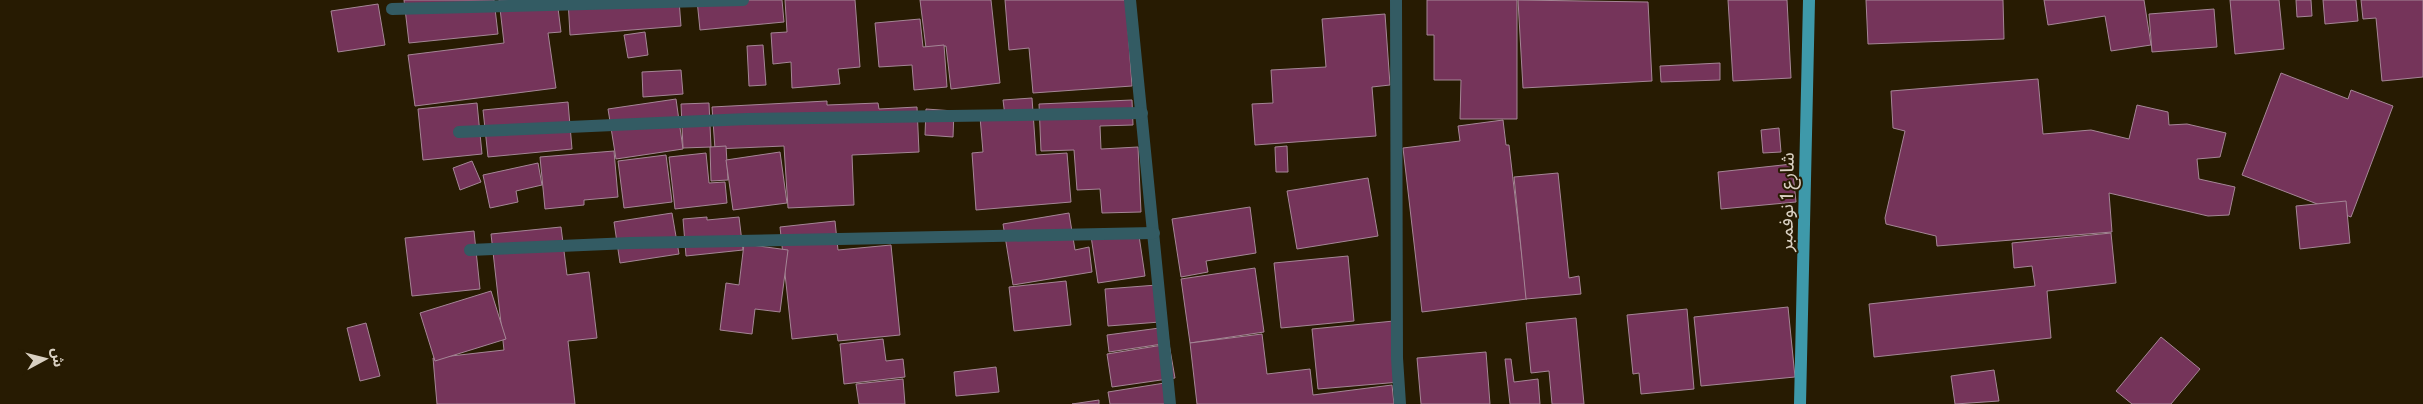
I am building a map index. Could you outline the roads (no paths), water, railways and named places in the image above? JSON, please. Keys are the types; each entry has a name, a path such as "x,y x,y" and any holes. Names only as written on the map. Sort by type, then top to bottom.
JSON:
{"main road":[{"name":"شارع 1 نوفمبر","path":"1800,404 1809,0"}],"street":[{"path":"392,9 744,0"},
{"path":"1130,0 1170,404"},
{"path":"1396,0 1397,358 1400,404"},
{"path":"459,132 709,120 1142,113"},
{"path":"470,250 640,243 1154,233"}]}
